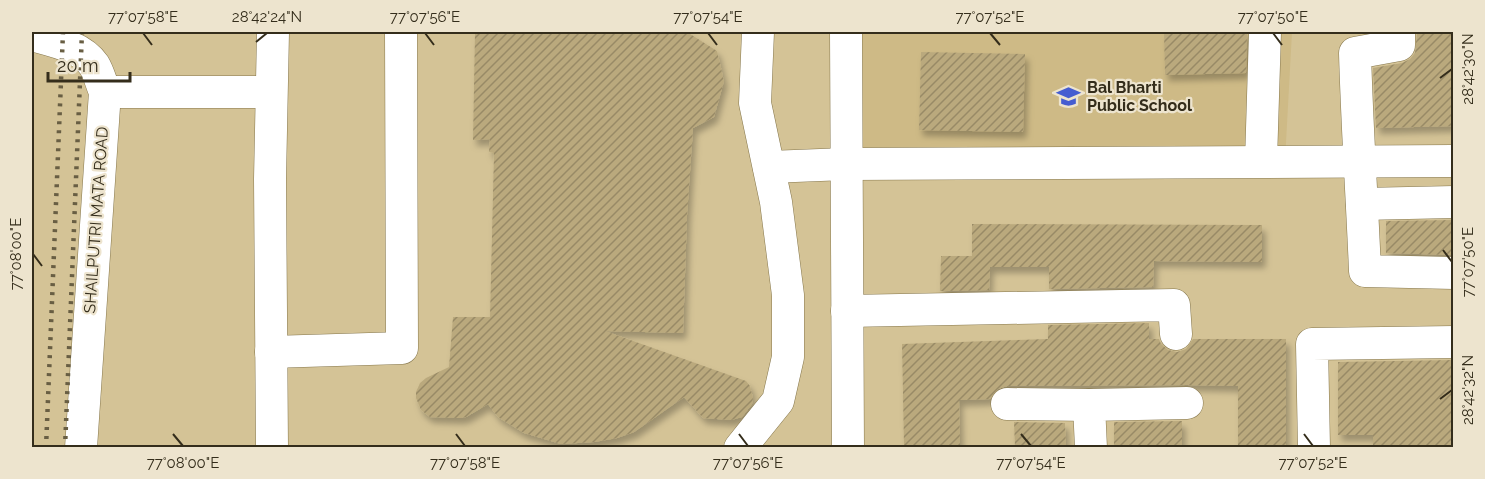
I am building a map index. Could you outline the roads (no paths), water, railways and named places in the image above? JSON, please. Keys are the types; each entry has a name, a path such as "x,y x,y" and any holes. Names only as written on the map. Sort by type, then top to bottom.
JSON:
{"street":[{"path":"272,447 270,179 273,32"},
{"path":"271,352 402,348 401,32"},
{"path":"741,447 778,402 788,357 788,295 776,202 755,103 758,32"},
{"path":"846,32 848,447"},
{"path":"1261,161 1265,32"},
{"path":"1400,32 1399,45 1355,53 1358,161 1365,271 1454,273"},
{"name":"SHAILPUTRI MATA ROAD","path":"32,35 61,44 85,42 105,92 81,447"},
{"path":"105,92 271,92"},
{"path":"768,167 846,164 1454,161"},
{"path":"1362,204 1454,202"},
{"path":"847,310 1174,305 1176,334"},
{"path":"1314,447 1312,344 1454,342"},
{"path":"1007,404 1187,403"},
{"path":"1089,405 1092,447"}],"railway":[{"path":"46,448 63,32"},
{"path":"65,448 82,32"}],"place":[{"name":"Bal Bharti Public School","path":"1069,96"}]}
